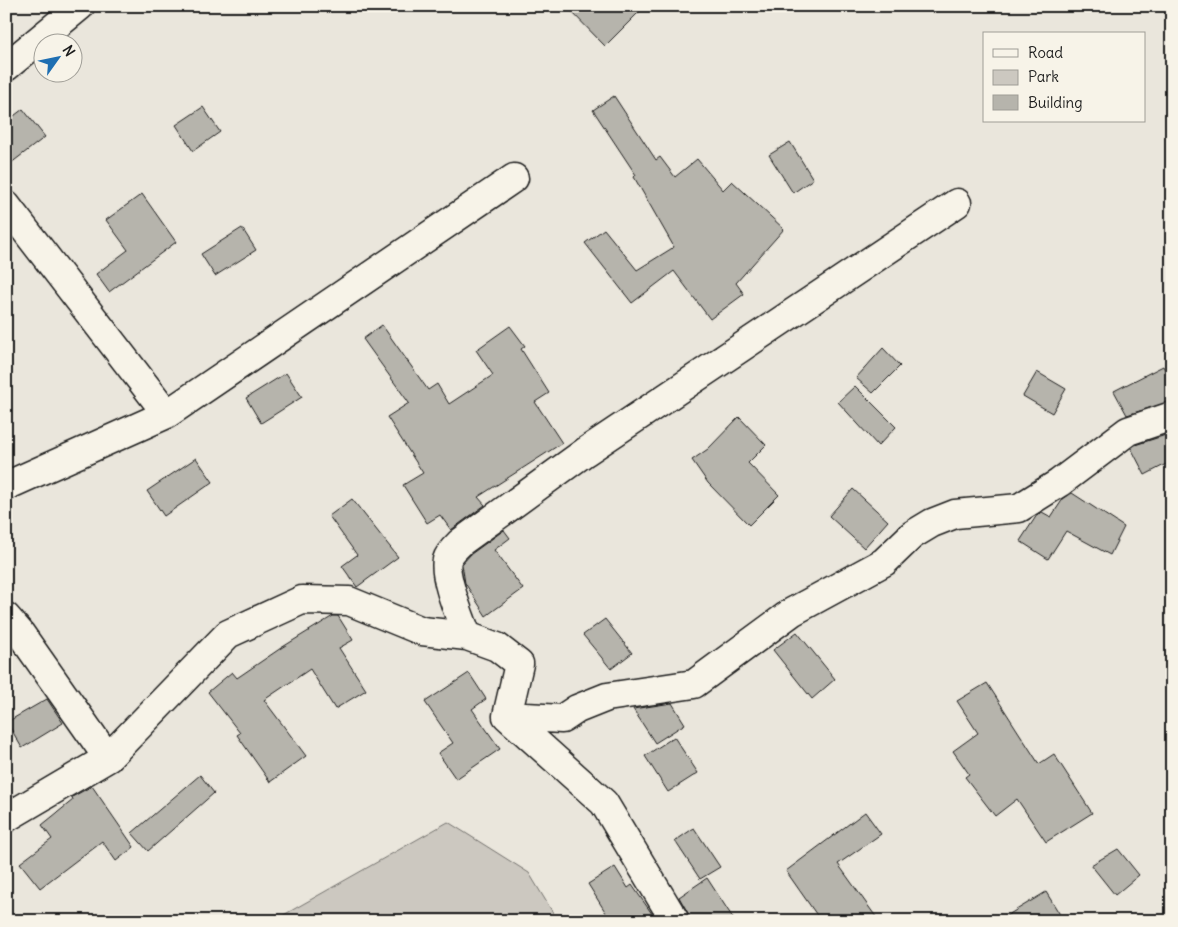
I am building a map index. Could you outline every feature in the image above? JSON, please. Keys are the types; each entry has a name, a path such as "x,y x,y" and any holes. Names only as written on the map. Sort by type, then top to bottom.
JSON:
{"street":[{"path":"6,67 80,6"},
{"path":"6,486 167,414 514,178"},
{"path":"467,636 453,597 446,561 461,542 585,452 957,203"},
{"path":"6,205 167,414"},
{"path":"507,716 562,719 577,709 607,697 694,684 792,612 884,562 912,535 932,523 955,514 1019,508 1059,483 1128,430 1172,416"},
{"path":"6,818 108,758 228,634 302,600 348,601 422,631 467,636 497,647 519,664 507,716"},
{"path":"6,617 20,633 108,758"},
{"path":"507,716 604,803 675,921"}],"green space":[{"path":"448,822 529,873 558,921 273,921"}],"building":[{"path":"566,6 645,6 605,46"},
{"path":"614,96 656,160 660,157 675,177 697,159 723,190 732,181 784,229 736,283 744,294 710,319 674,271 632,303 585,243 604,229 637,270 674,247 634,177 636,175 593,110"},
{"path":"203,107 220,132 193,151 176,125"},
{"path":"23,109 45,137 6,167 6,122"},
{"path":"790,142 813,179 793,193 769,155"},
{"path":"142,194 176,242 109,292 96,274 128,250 106,220"},
{"path":"242,228 256,250 215,276 201,254"},
{"path":"382,325 428,390 437,384 449,404 493,375 476,350 510,326 525,346 521,349 549,393 535,402 562,443 478,497 485,505 451,530 440,515 427,523 403,485 423,473 387,417 409,403 363,339"},
{"path":"883,348 900,366 873,393 856,378"},
{"path":"1163,366 1172,384 1172,401 1127,415 1114,391"},
{"path":"1037,372 1066,389 1052,413 1023,396"},
{"path":"286,373 302,397 261,423 246,398"},
{"path":"855,386 896,427 878,446 838,402"},
{"path":"739,417 766,445 748,463 779,495 749,525 708,483 692,460 708,449"},
{"path":"1172,433 1172,461 1145,475 1131,448"},
{"path":"196,458 213,482 164,516 147,491"},
{"path":"853,489 888,521 864,548 829,516"},
{"path":"1072,493 1124,527 1110,555 1066,531 1048,559 1020,541 1037,515 1042,512 1051,517 1063,499"},
{"path":"352,499 398,557 357,587 342,566 357,555 329,516"},
{"path":"504,530 510,538 494,550 523,589 486,616 465,583 462,564 471,554"},
{"path":"333,616 338,616 353,640 339,648 366,690 335,709 310,669 264,700 306,756 270,782 237,735 240,733 208,692 232,672 237,678"},
{"path":"605,619 632,653 611,669 583,635"},
{"path":"797,632 835,679 812,699 773,650"},
{"path":"469,673 486,699 472,709 500,749 456,779 438,753 453,743 425,702"},
{"path":"987,683 1039,764 1054,754 1092,813 1046,842 1017,799 995,816 965,777 969,774 953,751 978,733 957,701"},
{"path":"47,699 63,723 22,748 7,722"},
{"path":"672,703 685,724 655,743 633,709"},
{"path":"674,737 698,773 668,792 645,756"},
{"path":"200,775 214,793 148,851 132,833"},
{"path":"92,786 134,847 116,861 102,841 40,888 20,863 52,839 42,825 73,800 72,797"},
{"path":"865,812 881,834 838,864 879,921 821,921 786,871"},
{"path":"694,828 720,867 700,879 675,841"},
{"path":"1118,849 1139,875 1115,895 1091,865"},
{"path":"615,867 628,888 632,885 657,921 611,921 588,884"},
{"path":"707,878 735,921 691,921 679,897"},
{"path":"1046,892 1064,921 998,921"}]}
